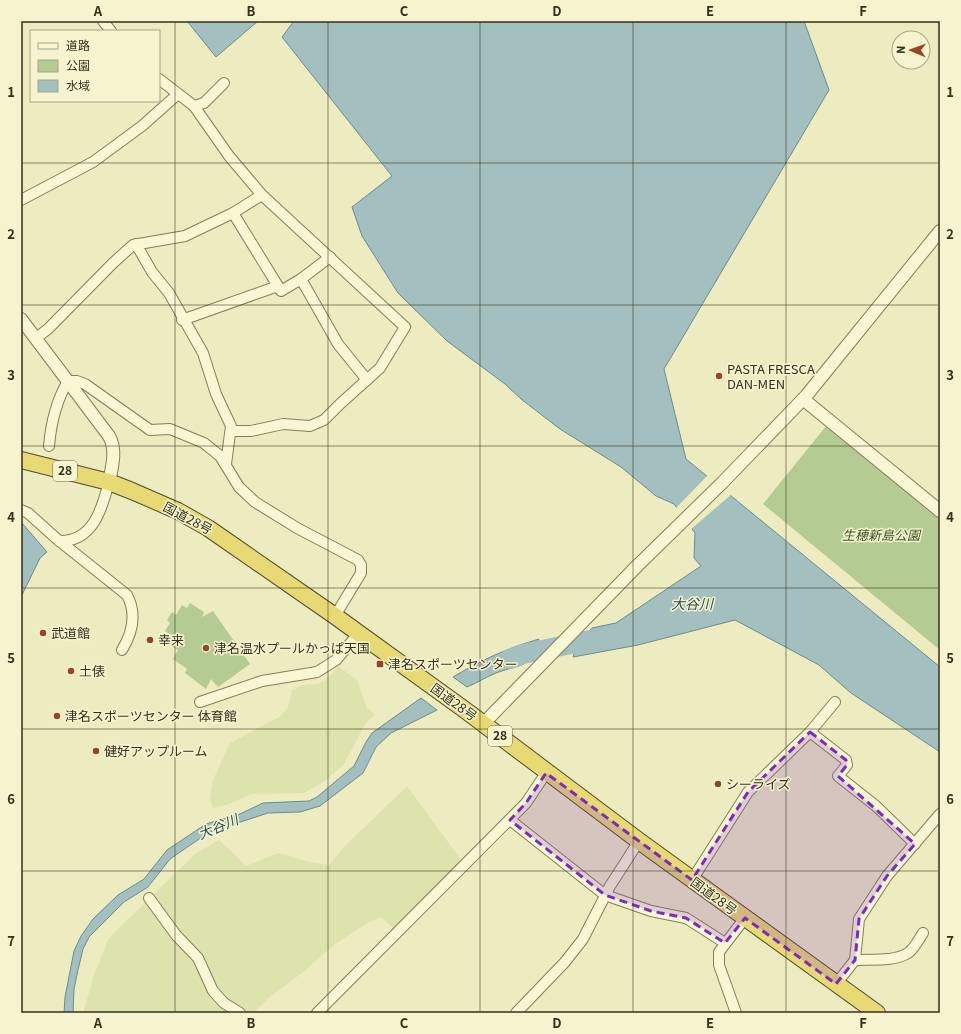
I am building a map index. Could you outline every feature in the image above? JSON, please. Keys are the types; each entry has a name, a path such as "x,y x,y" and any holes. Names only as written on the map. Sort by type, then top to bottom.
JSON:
{"highway":[{"name":"国道28号","path":"21,460 109,482 172,508 208,528 335,616 484,724 546,773 877,1013"}],"street":[{"path":"103,21 109,30"},
{"path":"160,81 194,106 229,156 262,195 405,326 380,368 318,424 310,426 283,424 251,431 231,431"},
{"path":"194,106 204,103 224,83"},
{"path":"21,200 93,162 142,126 178,94"},
{"path":"36,338 48,329 113,263 136,244 185,236 233,213 262,195"},
{"path":"233,213 281,291 301,280 330,257"},
{"path":"484,724 575,629 722,483 803,399 940,231"},
{"path":"136,244 149,267 168,293 182,320 203,353 216,394 230,421 231,431 226,464"},
{"path":"301,280 338,344 367,380"},
{"path":"182,320 278,286"},
{"path":"21,319 111,439 113,455 109,482 102,508 94,524 79,536 69,540 59,541"},
{"path":"49,446 52,422 63,389 68,381"},
{"path":"68,381 77,381 85,384 150,430 170,429 204,443 220,456 239,487 255,502 297,528 358,560 361,565 361,573 335,616"},
{"path":"803,399 940,511"},
{"path":"21,510 28,513 59,541 127,595 132,604 134,615 129,639 122,650"},
{"path":"200,702 262,681 317,672 336,660 358,633"},
{"path":"692,880 748,792 810,732 835,702"},
{"path":"810,732 846,760 847,765 838,776 876,806 915,844"},
{"path":"317,1013 510,820 526,803 546,773"},
{"path":"836,984 855,960 859,919 887,876 940,814"},
{"path":"510,820 605,895 651,911 686,918 725,944"},
{"path":"516,1013 565,962 583,939 605,895 639,841"},
{"path":"149,898 176,935 198,958 213,991 224,1004 240,1013"},
{"path":"736,1013 718,965 719,952 745,918"},
{"path":"855,960 888,958 905,954 909,952 923,933"}],"highlighted area":[{"path":"810,732 846,760 847,765 838,776 915,844 887,876 859,919 855,960 836,984 745,918 725,943 686,918 651,911 605,895 510,820 526,803 546,773 692,880 748,792"}],"green space":[{"name":"生穂新島公園","path":"827,425 940,519 940,650 763,504"},
{"name":"津名温水プールかっぱ天国","path":"190,603 204,612 202,617 213,611 250,664 218,687 211,679 206,689 185,673 187,669 173,659 178,650 169,645 174,637 165,631 170,623 167,620 172,612 176,615 182,605 187,608"},
{"path":"338,666 357,680 367,708 375,714 364,726 344,764 326,780 304,793 251,794 227,805 213,808 210,799 213,780 230,743 281,716 288,707 292,690 303,685 318,684 326,680"},
{"path":"407,786 464,864 396,931 381,917 367,923 335,944 302,973 271,996 253,1013 83,1013 94,975 109,938 195,854 219,840 246,866 279,853 306,861 329,865 343,848"}],"water":[{"path":"187,21 258,21 216,57"},
{"path":"294,21 804,21 829,90 664,369 686,459 940,667 940,752 851,693 819,665 735,620 638,645 573,657 578,642 592,628 616,623 701,566 694,558 695,533 674,504 656,496 621,467 560,429 521,399 505,384 447,341 398,293 362,236 352,207 392,176 282,37"},
{"path":"21,522 47,552 40,558 21,597"},
{"path":"539,639 532,656 524,664 496,673 467,687 453,677 495,655 516,646"},
{"name":"大谷川","path":"421,698 437,710 391,733 376,747 363,773 320,806 300,812 268,813 216,830 208,833 170,859 148,887 124,902 89,937 83,949 74,989 73,1013 64,1013 65,997 74,951 81,936 93,919 118,895 144,879 167,850 206,824 240,814 263,803 309,801 317,797 354,766 372,733"}],"pier":[{"path":"708,475 732,494 690,530 675,509"}],"waterway":[{"name":"大谷川","path":"510,659 523,654 605,637"}],"place":[{"name":"PASTA FRESCA DAN-MEN","path":"719,376"},
{"name":"武道館","path":"43,633"},
{"name":"幸来","path":"150,640"},
{"name":"津名温水プールかっぱ天国","path":"206,648"},
{"name":"津名スポーツセンター","path":"380,664"},
{"name":"土俵","path":"71,671"},
{"name":"津名スポーツセンター 体育館","path":"57,716"},
{"name":"健好アップルーム","path":"96,751"},
{"name":"シーライズ","path":"718,784"}]}
